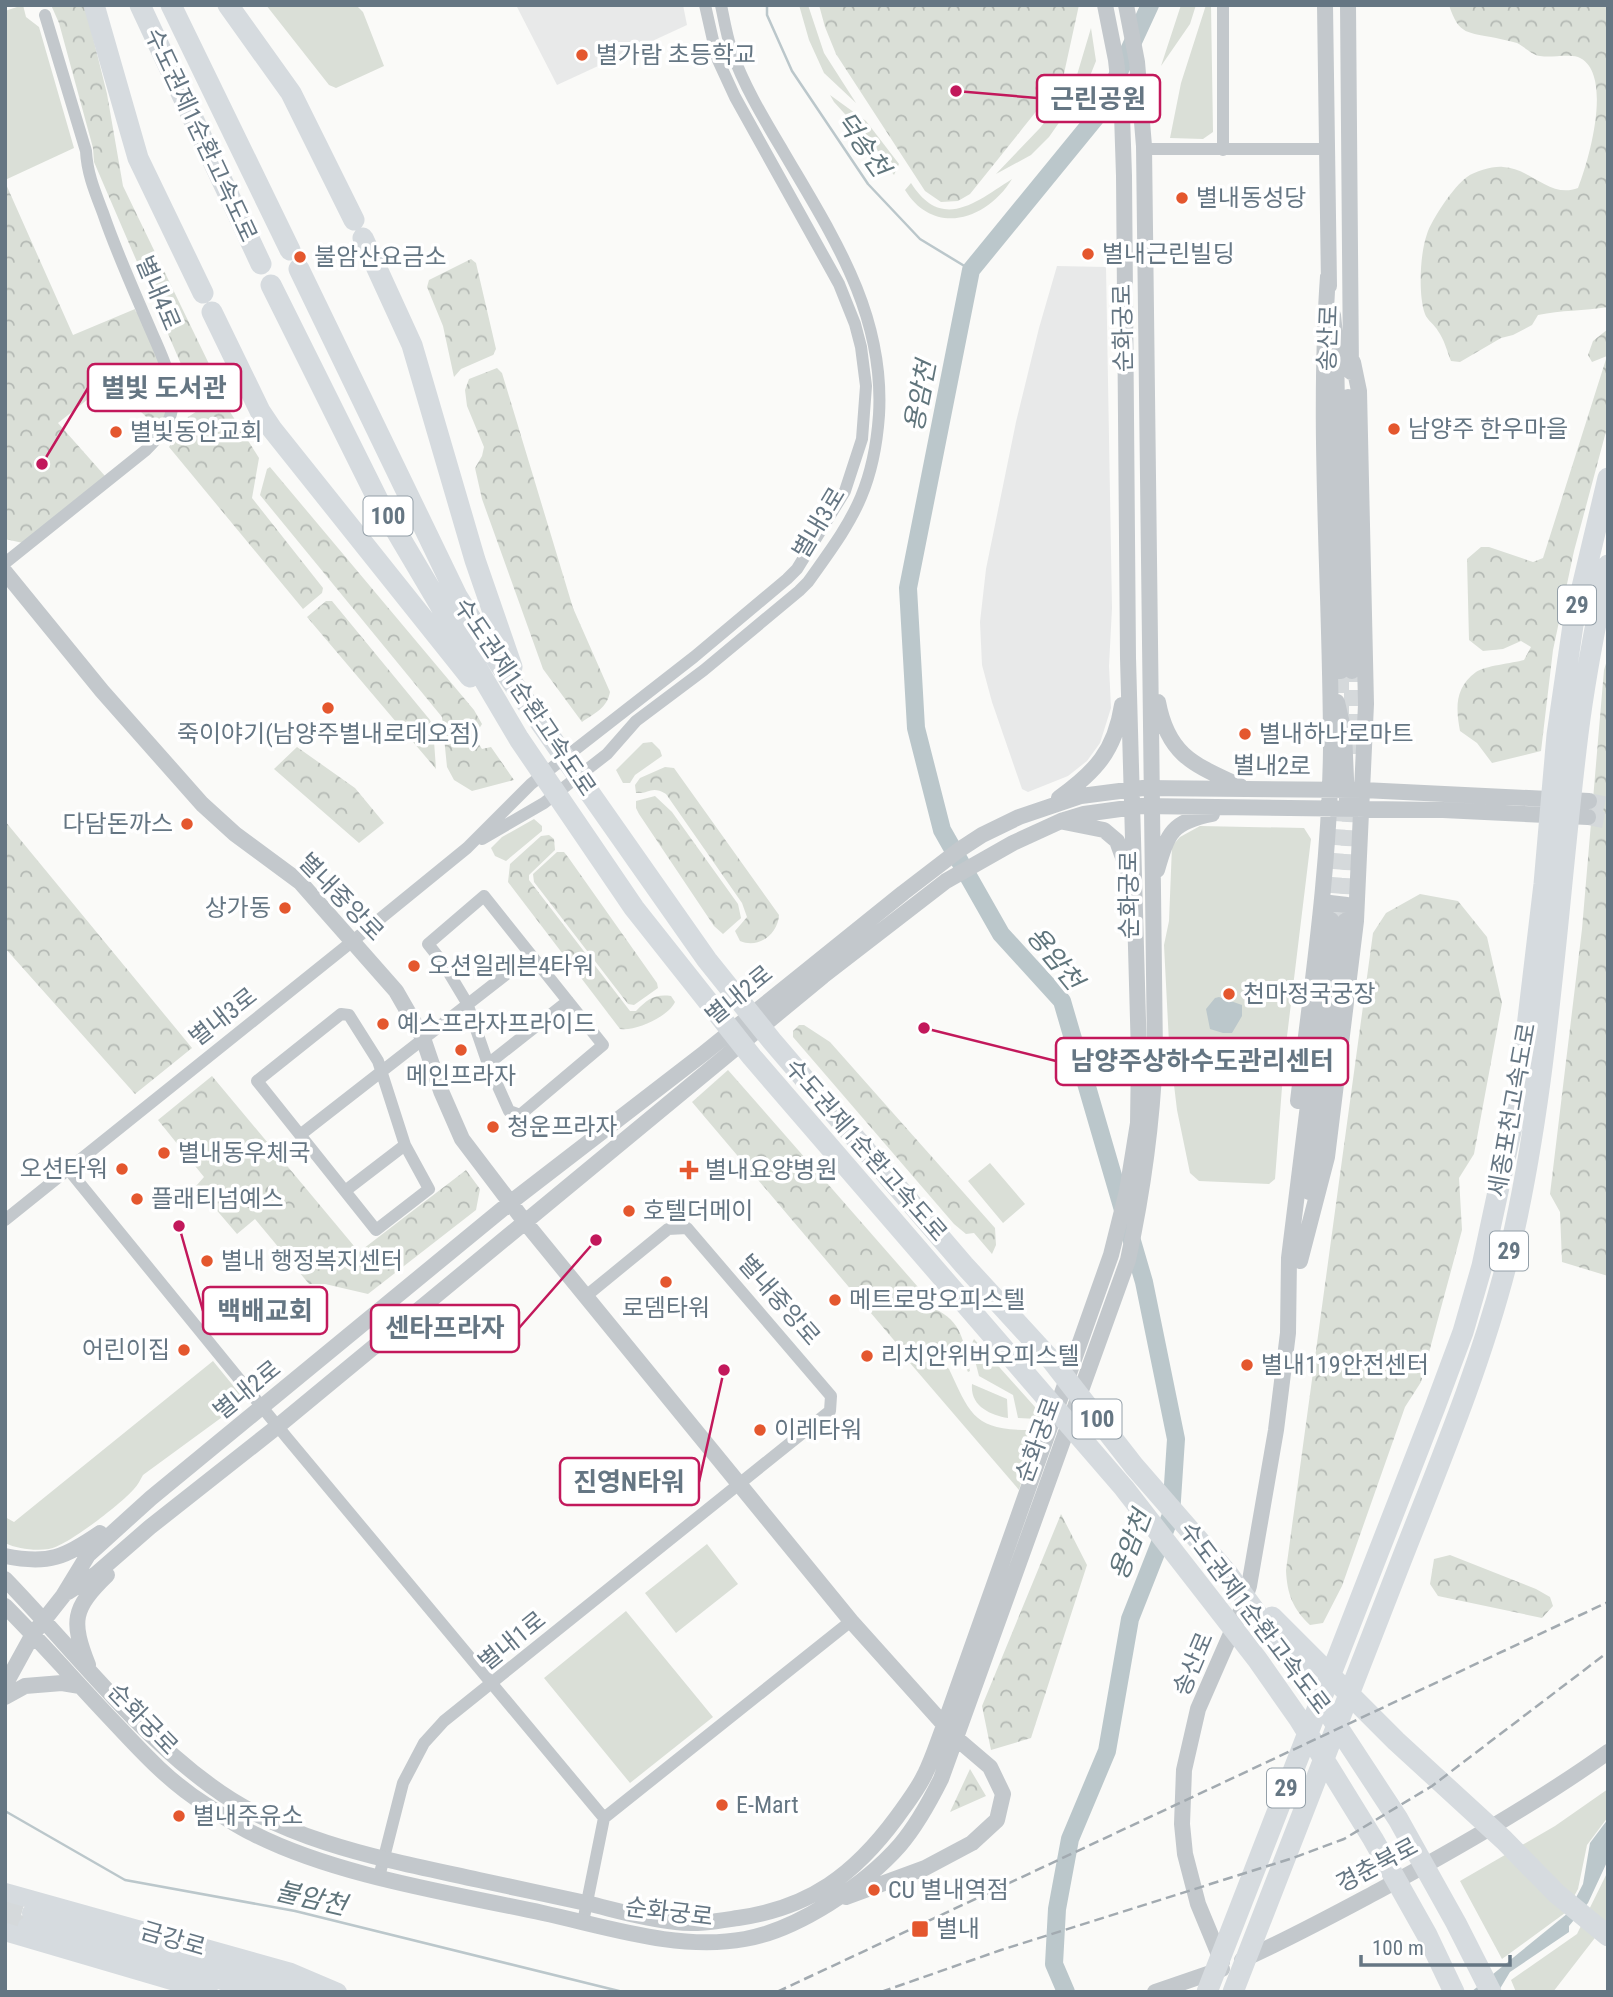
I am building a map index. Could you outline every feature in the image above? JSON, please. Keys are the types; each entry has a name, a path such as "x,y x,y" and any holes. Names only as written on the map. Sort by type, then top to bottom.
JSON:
{"highway":[{"path":"94,5 138,158 260,411 519,739"},
{"name":"수도권제1순환고속도로","path":"140,5 261,264"},
{"name":"수도권제1순환고속도로","path":"171,5 457,596 476,630 707,960 772,1041 964,1265 1053,1362 1134,1466 1272,1625 1398,1819 1491,1992"},
{"path":"228,5 291,93 412,345 496,625 519,683 542,725"},
{"name":"수도권제1순환고속도로","path":"271,285 379,502 519,739 634,908 752,1058 1124,1488 1257,1659 1299,1718 1373,1839 1427,1936 1454,1992"},
{"name":"세종포천고속도로","path":"1233,1992 1455,1422 1506,1265 1527,1166 1568,735 1573,625 1608,478"},
{"name":"세종포천고속도로","path":"1568,735 1608,565"},
{"name":"세종포천고속도로","path":"1206,1992 1462,1332 1482,1266 1519,1094 1554,884"},
{"path":"1272,1625 1356,1699 1396,1741 1504,1840 1557,1894 1608,1936"}],"main road":[{"name":"금강로","path":"5,1892 31,1920 209,1992"},
{"name":"금강로","path":"5,1932 31,1920 291,1972 338,1992"},
{"path":"31,1920 261,1992"},
{"path":"31,1920 307,1992"}],"street":[{"name":"별내3로","path":"5,1220 467,848 531,784 694,657 797,569 845,491 862,439 866,386 855,324 839,284 735,97 717,58 705,5"},
{"name":"별내3로","path":"467,848 544,803 607,754 636,721 704,670 799,591 852,517 862,496 878,434 880,373 869,318 854,278 749,89 732,52 721,5"},
{"name":"순화궁로","path":"5,1606 33,1634 212,1787 261,1818 301,1834 384,1859 678,1923 714,1922 775,1911 806,1899 830,1886 857,1865 885,1834 925,1774 944,1726 1111,1255 1127,1191 1138,1123 1138,976 1128,668 1124,176 1122,114 1116,60 1105,5"},
{"name":"순화궁로","path":"5,1579 44,1620 86,1680 159,1771 204,1804 253,1834 295,1851 379,1877 678,1941 716,1942 746,1939 780,1928 826,1904 868,1875 899,1846 923,1814 941,1780 1128,1260 1143,1194 1152,1124 1155,1056 1144,148 1137,62 1126,5"},
{"path":"1223,5 1223,150"},
{"name":"송산로","path":"1325,5 1328,275 1323,345 1345,678"},
{"name":"송산로","path":"1345,678 1348,390 1353,362 1348,5"},
{"name":"별내4로","path":"5,563 146,450 163,432 173,401 163,359 112,240 87,170 86,151 45,15"},
{"path":"1144,148 1327,149"},
{"name":"별내중앙로","path":"5,572 102,691 202,804 235,834 300,882 396,990 424,1038 441,1091 462,1139 525,1222 851,1621 944,1726 990,1767 1003,1794 997,1820 972,1843 925,1868 826,1904"},
{"path":"1151,666 1161,718 1171,742 1190,761 1245,789"},
{"path":"1046,807 1099,765 1112,744 1120,718 1128,668"},
{"path":"1295,1260 1326,1157 1338,920 1327,810 1345,678"},
{"path":"1345,678 1344,733 1355,790"},
{"path":"1295,1260 1294,1129 1338,920 1355,810 1345,678"},
{"name":"별내2로","path":"5,1685 33,1634 63,1596 88,1555 151,1498 511,1202 908,900 1061,821 1084,814 1132,807 1455,811 1589,809 1355,790 1152,788 1081,796 1003,824 960,849 908,900 793,1001 278,1426 149,1527 96,1574 63,1596"},
{"path":"1152,885 1164,847 1174,828 1190,818 1241,808"},
{"path":"1061,821 1104,830 1117,841 1134,889"},
{"path":"484,896 531,955 603,1045 520,1115 509,1111 488,1064 467,1003 428,944 484,896"},
{"path":"300,1135 531,955"},
{"path":"488,1064 568,1001"},
{"path":"341,1013 349,1015 382,1072 405,1145 429,1189 376,1230 257,1081 341,1013"},
{"path":"345,1191 405,1145"},
{"path":"68,1169 604,1818"},
{"name":"별내중앙로","path":"586,1296 668,1230 687,1228 831,1396 830,1411 738,1485"},
{"name":"송산로","path":"1225,1968 1198,1904 1185,1854 1182,1824 1184,1770 1198,1709 1249,1586 1276,1430 1295,1260"},
{"name":"별내1로","path":"379,1877 396,1806 413,1761 424,1743 444,1721 738,1485"},
{"path":"5,1556 29,1561 63,1556 151,1498"},
{"path":"5,1697 25,1686 86,1680 76,1633 77,1612 149,1527"},
{"path":"583,1922 604,1818 851,1621"},
{"name":"경춘북로","path":"1159,1990 1225,1968 1274,1946 1434,1861 1528,1807 1608,1752"}],"shaded area":[{"name":"별가람 초등학교","path":"516,5 683,5 687,25 557,85"},
{"path":"1057,266 1106,267 1112,608 1109,666 1111,708 1100,743 1087,761 1068,776 1028,792 1022,789 992,702 982,665 980,622 986,569 1016,422"},
{"path":"1219,997 1242,1005 1242,1016 1232,1033 1210,1029 1206,1009"},
{"path":"1608,1819 1608,1860 1588,1903 1569,1926 1569,1932 1510,1972 1498,1992 1471,1992 1568,1913 1583,1884 1590,1843"}],"green space":[{"path":"23,5 26,17 39,27 74,148 5,180 5,11"},
{"path":"51,5 85,5 107,94 123,186 224,395 207,392 193,403 188,402 190,385 94,162 93,148 59,23"},
{"path":"266,5 356,5 363,12 384,66 336,88 329,85"},
{"path":"799,5 808,5 824,53 856,103 824,73 809,40"},
{"path":"819,5 1079,5 1063,78 970,194 958,201 941,202 925,191 836,54"},
{"path":"1181,5 1196,5 1190,24 1161,66"},
{"path":"1206,5 1211,5 1213,132 1203,139 1170,138 1181,83"},
{"path":"1449,5 1608,5 1608,307 1538,315 1532,325 1501,338 1460,362 1451,361 1442,338 1426,316 1423,306 1421,263 1430,228 1444,203 1462,181 1485,169 1513,169 1558,190 1578,188 1593,136 1597,96 1595,79 1589,65 1578,57 1537,55 1517,43 1466,31 1457,22"},
{"path":"1091,28 1096,61 1088,81 1049,137 1031,155 996,174 1040,128 1074,85"},
{"path":"830,95 866,121 899,164 894,175 863,134"},
{"path":"1012,179 989,205 960,217 945,218 930,214 917,205 905,190 911,183 923,198 935,206 960,208"},
{"path":"5,182 73,335 135,309 139,312 168,386 170,408 159,429 121,393 112,380 58,423 105,476 23,543 5,539"},
{"path":"471,259 476,263 496,349 493,355 461,369 454,377 443,326 427,287 429,280"},
{"path":"1608,329 1608,424 1574,551 1553,650 1541,751 1492,763 1477,743 1460,731 1460,692 1476,672 1524,660 1531,647 1521,641 1503,649 1483,651 1469,640 1467,559 1481,547 1489,547 1533,562 1543,558 1607,356 1592,362 1588,355 1593,341"},
{"path":"497,368 502,373 573,608 610,692 603,706 582,722 543,669 482,499 475,468 484,447 467,406 465,390 469,379"},
{"path":"208,404 227,407 259,458 252,498 323,588 322,593 303,609 169,447 188,417"},
{"path":"270,467 474,710 482,724 477,732 478,743 482,749 491,747 514,780 472,791 454,780 447,767 442,717 260,495 267,469"},
{"path":"326,601 332,601 430,720 433,727 436,769 307,617"},
{"path":"1608,657 1608,1276 1562,1262 1560,1212 1550,1194 1582,929 1604,670"},
{"path":"652,742 662,756 635,775 630,783 623,783 616,770 643,743"},
{"path":"297,747 355,788 384,823 359,843 274,769"},
{"path":"665,767 674,768 779,915 775,928 766,938 754,943 740,941 735,931 747,917 742,903 666,794 654,790 636,793 635,785 640,778"},
{"path":"655,796 672,812 738,904 741,918 723,934 714,926 636,808 636,801"},
{"path":"534,819 542,826 542,831 506,861 495,856 491,848 502,837"},
{"path":"5,821 192,1048 135,1094 5,948"},
{"name":"천마정국궁장","path":"1200,826 1304,828 1311,839 1284,1061 1275,1179 1269,1184 1199,1181 1190,1173 1177,1110 1169,1043 1164,945 1169,921 1172,846 1180,837"},
{"path":"549,835 554,839 555,850 529,875 529,880 630,1011 636,1011 648,1000 656,997 671,996 675,1002 666,1013 634,1028 620,1029 508,882 510,864 541,836"},
{"path":"557,852 564,852 568,857 657,983 658,988 634,1005 628,1004 534,882 533,874"},
{"path":"1420,894 1458,901 1487,937 1502,1003 1474,1154 1459,1178 1462,1230 1421,1382 1405,1407 1342,1586 1323,1623 1310,1625 1292,1600 1286,1570 1373,933 1386,913"},
{"path":"799,1025 804,1025 830,1042 995,1228 996,1245 992,1254 974,1233 966,1234 954,1224 793,1037 793,1031"},
{"path":"728,1070 939,1311 954,1323 962,1337 970,1371 968,1372 956,1353 948,1348 898,1345 692,1102"},
{"path":"212,1076 359,1252 466,1170 480,1189 476,1210 368,1294 325,1284 309,1284 255,1219 237,1234 196,1186 204,1177 158,1120"},
{"path":"990,1163 1025,1204 1003,1223 968,1181"},
{"path":"974,1339 1043,1416 1038,1419 1018,1418 1013,1395 979,1376 971,1345"},
{"path":"213,1361 240,1394 240,1404 143,1475 118,1504 68,1540 44,1550 32,1550 5,1543 5,1517 14,1522"},
{"path":"918,1361 943,1364 949,1369 969,1408 985,1423 996,1427 1028,1430 1027,1437 1034,1440 1019,1490 910,1363"},
{"path":"972,1384 1007,1399 1008,1418 982,1408 974,1398"},
{"path":"1061,1514 1087,1565 1031,1738 991,1750 982,1706"},
{"path":"707,1544 738,1584 676,1633 645,1593"},
{"path":"1450,1555 1536,1589 1550,1597 1553,1606 1542,1618 1438,1596 1430,1584 1434,1559"},
{"path":"626,1611 713,1717 630,1783 544,1678"},
{"path":"970,1769 986,1796 950,1812"},
{"path":"1608,1789 1608,1817 1587,1845 1578,1889 1565,1913 1502,1959 1460,1881 1555,1826"},
{"path":"1608,1871 1608,1921 1553,1992 1516,1992 1511,1980 1577,1934"}],"waterway":[{"name":"덕송천","path":"767,5 767,15 792,71 868,184 920,239 971,270"},
{"name":"용암천","path":"1066,1992 1054,1964 1057,1909 1070,1839 1107,1751 1130,1619 1171,1515 1176,1439 1144,1282 1062,1001 1001,934 942,830 916,728 908,588 971,270 1101,111 1150,5"},
{"name":"불암천","path":"5,1811 125,1880 295,1911 623,1992"}],"tunnel":[{"path":"1341,671 1341,717"},
{"path":"1352,671 1352,754"},
{"path":"1331,917 1340,796"},
{"path":"1345,918 1351,797"},
{"path":"1589,801 1608,805"},
{"path":"1588,817 1608,821"},
{"path":"5,1906 31,1913"},
{"path":"5,1920 27,1926"}],"railway":[{"path":"777,1992 1608,1602"},
{"path":"881,1992 1001,1950 1290,1859 1344,1839 1432,1786 1608,1652"}],"place":[{"name":"별가람 초등학교","path":"582,55"},
{"name":"근린공원","path":"956,91"},
{"name":"별내동성당","path":"1182,198"},
{"name":"별내근린빌딩","path":"1088,254"},
{"name":"불암산요금소","path":"300,257"},
{"name":"남양주 한우마을","path":"1394,429"},
{"name":"별빛동안교회","path":"116,432"},
{"name":"별빛 도서관","path":"42,464"},
{"name":"죽이야기(남양주별내로데오점)","path":"328,708"},
{"name":"별내하나로마트","path":"1245,734"},
{"name":"다담돈까스","path":"187,824"},
{"name":"상가동","path":"285,908"},
{"name":"오션일레븐4타워","path":"414,966"},
{"name":"천마정국궁장","path":"1229,994"},
{"name":"예스프라자프라이드","path":"383,1024"},
{"name":"남양주상하수도관리센터","path":"924,1028"},
{"name":"메인프라자","path":"461,1050"},
{"name":"청운프라자","path":"493,1127"},
{"name":"별내동우체국","path":"164,1153"},
{"name":"오션타워","path":"122,1169"},
{"name":"별내요양병원","path":"689,1170"},
{"name":"플래티넘예스","path":"137,1199"},
{"name":"호텔더메이","path":"629,1211"},
{"name":"백배교회","path":"179,1226"},
{"name":"센타프라자","path":"596,1240"},
{"name":"별내 행정복지센터","path":"207,1261"},
{"name":"로뎀타워","path":"666,1282"},
{"name":"메트로망오피스텔","path":"835,1300"},
{"name":"어린이집","path":"184,1350"},
{"name":"리치안위버오피스텔","path":"867,1356"},
{"name":"별내119안전센터","path":"1247,1365"},
{"name":"진영N타워","path":"724,1370"},
{"name":"이레타워","path":"760,1430"},
{"name":"E-Mart","path":"722,1805"},
{"name":"별내주유소","path":"179,1816"},
{"name":"CU 별내역점","path":"874,1890"},
{"name":"별내","path":"920,1929"}]}
